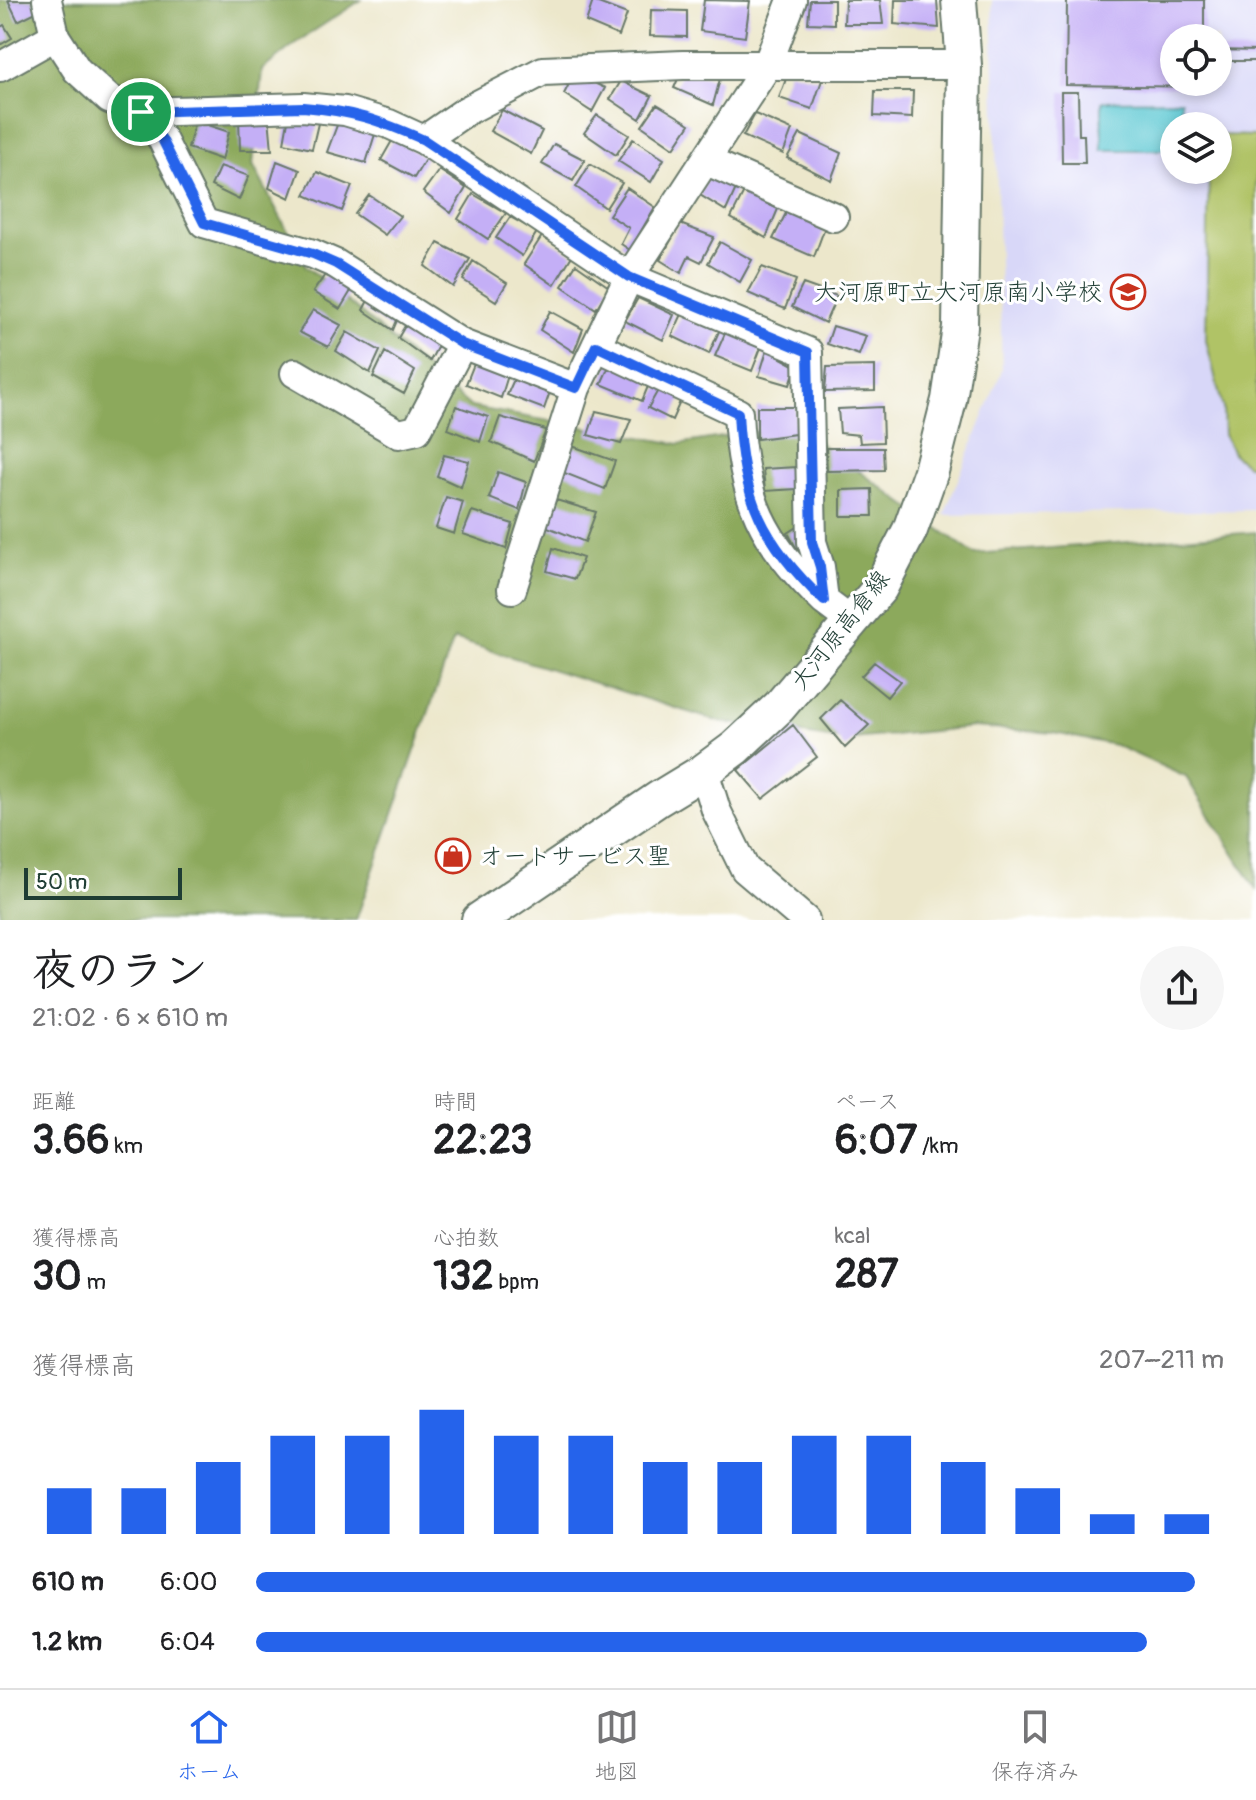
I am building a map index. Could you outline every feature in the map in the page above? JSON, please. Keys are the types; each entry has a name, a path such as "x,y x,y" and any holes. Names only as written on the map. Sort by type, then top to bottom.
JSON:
{"main road":[{"name":"大河原高倉線","path":"479,920 735,748 779,707 880,588 910,530 931,471 949,400 960,327 964,65 959,0"}],"street":[{"path":"47,0 55,36 77,70 109,99 141,112 303,107 345,111 389,124 424,140 629,277 808,352 812,542 820,567 824,601"},
{"path":"512,589 576,388 629,277 767,66 792,0"},
{"path":"0,67 55,36"},
{"path":"424,140 466,111 543,71 683,65 964,65"},
{"path":"141,112 162,139 204,223 313,254 336,264 462,344 576,388"},
{"path":"707,161 834,217"},
{"path":"295,373 399,434 417,430 462,344"},
{"path":"596,346 738,413 739,444 749,498 768,536 799,577 852,622"},
{"path":"704,771 721,821 745,869 805,920"}],"shaded area":[{"name":"大河原町立大河原南小学校","path":"992,0 1256,0 1256,510 944,515 1002,370"}],"green space":[{"path":"0,0 361,0 297,42 262,70 253,165 306,266 471,407 679,444 795,425 974,554 1256,532 1256,889 1186,777 1115,745 1054,733 974,727 842,740 717,721 454,639 356,920 0,920"},
{"path":"1232,135 1256,136 1256,466 1247,465 1234,455 1224,435 1223,408 1206,340 1209,184 1232,184"}],"water":[{"path":"1181,100 1181,112 1160,112 1160,150 1102,150 1102,101"}],"building":[{"path":"8,0 32,0 38,11 18,21"},
{"path":"704,0 750,1 745,37 700,31"},
{"path":"810,0 834,0 834,24 808,23"},
{"path":"845,0 880,0 883,24 844,24"},
{"path":"895,0 937,0 939,28 894,24"},
{"path":"1067,0 1204,0 1204,24 1160,24 1160,86 1066,85"},
{"path":"593,1 627,14 619,36 586,22"},
{"path":"651,10 687,11 687,37 650,36"},
{"path":"4,25 12,38 0,45 0,27"},
{"path":"1232,50 1256,51 1256,61 1232,61"},
{"path":"789,71 822,80 812,109 779,98"},
{"path":"681,72 720,79 713,105 674,88"},
{"path":"574,74 605,88 592,112 564,94"},
{"path":"621,81 652,96 640,119 610,99"},
{"path":"875,91 913,91 912,118 874,116"},
{"path":"1061,92 1078,92 1079,135 1084,135 1085,163 1062,163"},
{"path":"657,104 690,124 674,148 642,126"},
{"path":"502,110 542,131 531,154 490,131"},
{"path":"755,114 792,130 783,154 743,136"},
{"path":"289,115 319,119 312,149 284,143"},
{"path":"597,115 629,135 616,155 584,133"},
{"path":"269,117 272,150 240,150 239,118"},
{"path":"339,120 376,131 366,163 327,152"},
{"path":"195,121 229,132 222,160 188,148"},
{"path":"800,134 841,153 831,180 787,158"},
{"path":"393,139 426,158 414,178 381,160"},
{"path":"633,139 664,159 651,182 618,161"},
{"path":"554,144 585,160 573,181 542,164"},
{"path":"277,161 300,170 290,198 269,188"},
{"path":"590,164 622,183 606,208 576,187"},
{"path":"220,166 249,176 239,200 211,186"},
{"path":"439,170 466,188 451,213 423,192"},
{"path":"711,171 738,184 726,211 700,195"},
{"path":"317,172 352,186 342,211 305,195"},
{"path":"627,188 655,207 630,250 621,244 629,228 609,215"},
{"path":"744,192 778,209 766,238 731,218"},
{"path":"473,194 506,213 488,239 458,219"},
{"path":"369,195 400,216 385,235 355,214"},
{"path":"788,209 825,227 814,257 773,239"},
{"path":"510,217 537,232 522,256 496,238"},
{"path":"680,224 714,237 701,262 689,256 681,273 660,260"},
{"path":"542,236 573,254 554,285 524,264"},
{"path":"720,242 752,260 740,282 708,263"},
{"path":"438,243 470,259 453,287 425,266"},
{"path":"473,261 507,283 496,301 463,280"},
{"path":"576,264 609,287 596,309 562,286"},
{"path":"762,267 796,280 785,309 748,293"},
{"path":"327,272 354,286 340,309 313,292"},
{"path":"803,284 837,296 825,323 792,307"},
{"path":"372,293 401,311 393,330 363,310"},
{"path":"638,298 674,315 663,340 625,321"},
{"path":"313,310 341,325 328,347 299,332"},
{"path":"550,311 583,329 574,352 540,330"},
{"path":"682,314 720,329 709,354 672,336"},
{"path":"409,319 441,340 430,361 398,338"},
{"path":"833,326 866,336 859,355 827,344"},
{"path":"726,331 762,345 752,371 715,356"},
{"path":"347,332 380,351 370,373 336,351"},
{"path":"769,344 784,350 781,358 796,366 790,385 759,376"},
{"path":"385,352 415,371 404,394 373,377"},
{"path":"476,359 509,372 501,398 466,384"},
{"path":"611,362 651,379 642,401 601,384"},
{"path":"875,366 875,391 825,392 827,367"},
{"path":"515,377 551,389 544,409 507,395"},
{"path":"661,385 683,395 672,420 648,408"},
{"path":"456,406 488,417 480,442 448,429"},
{"path":"757,407 796,407 795,434 757,439"},
{"path":"882,407 883,442 860,443 859,435 840,433 838,409"},
{"path":"596,411 631,419 621,444 588,435"},
{"path":"500,417 546,430 534,461 491,442"},
{"path":"572,446 615,461 605,489 562,472"},
{"path":"826,448 883,448 884,470 827,471"},
{"path":"444,455 469,461 461,487 437,476"},
{"path":"796,467 797,489 765,491 763,469"},
{"path":"498,472 526,482 519,510 489,498"},
{"path":"872,489 873,516 841,516 841,490"},
{"path":"446,497 463,502 454,534 436,528"},
{"path":"556,500 596,512 585,542 545,526"},
{"path":"472,511 513,524 506,549 463,534"},
{"path":"799,526 803,561 788,533"},
{"path":"553,548 583,558 575,579 547,571"},
{"path":"874,662 900,681 887,697 861,676"},
{"path":"840,700 869,725 845,748 821,719"},
{"path":"793,725 817,757 763,799 738,770"}],"place":[{"name":"大河原町立大河原南小学校","path":"1128,292"},
{"name":"オートサービス聖","path":"453,856"}],"route":[{"path":"303,107 345,111 389,124 424,140 629,277 808,352 812,542 820,567 824,601 799,577 768,536 749,498 739,444 738,413 596,346 576,388 462,344 336,264 313,254 204,223 162,139 141,112 303,107"}]}
